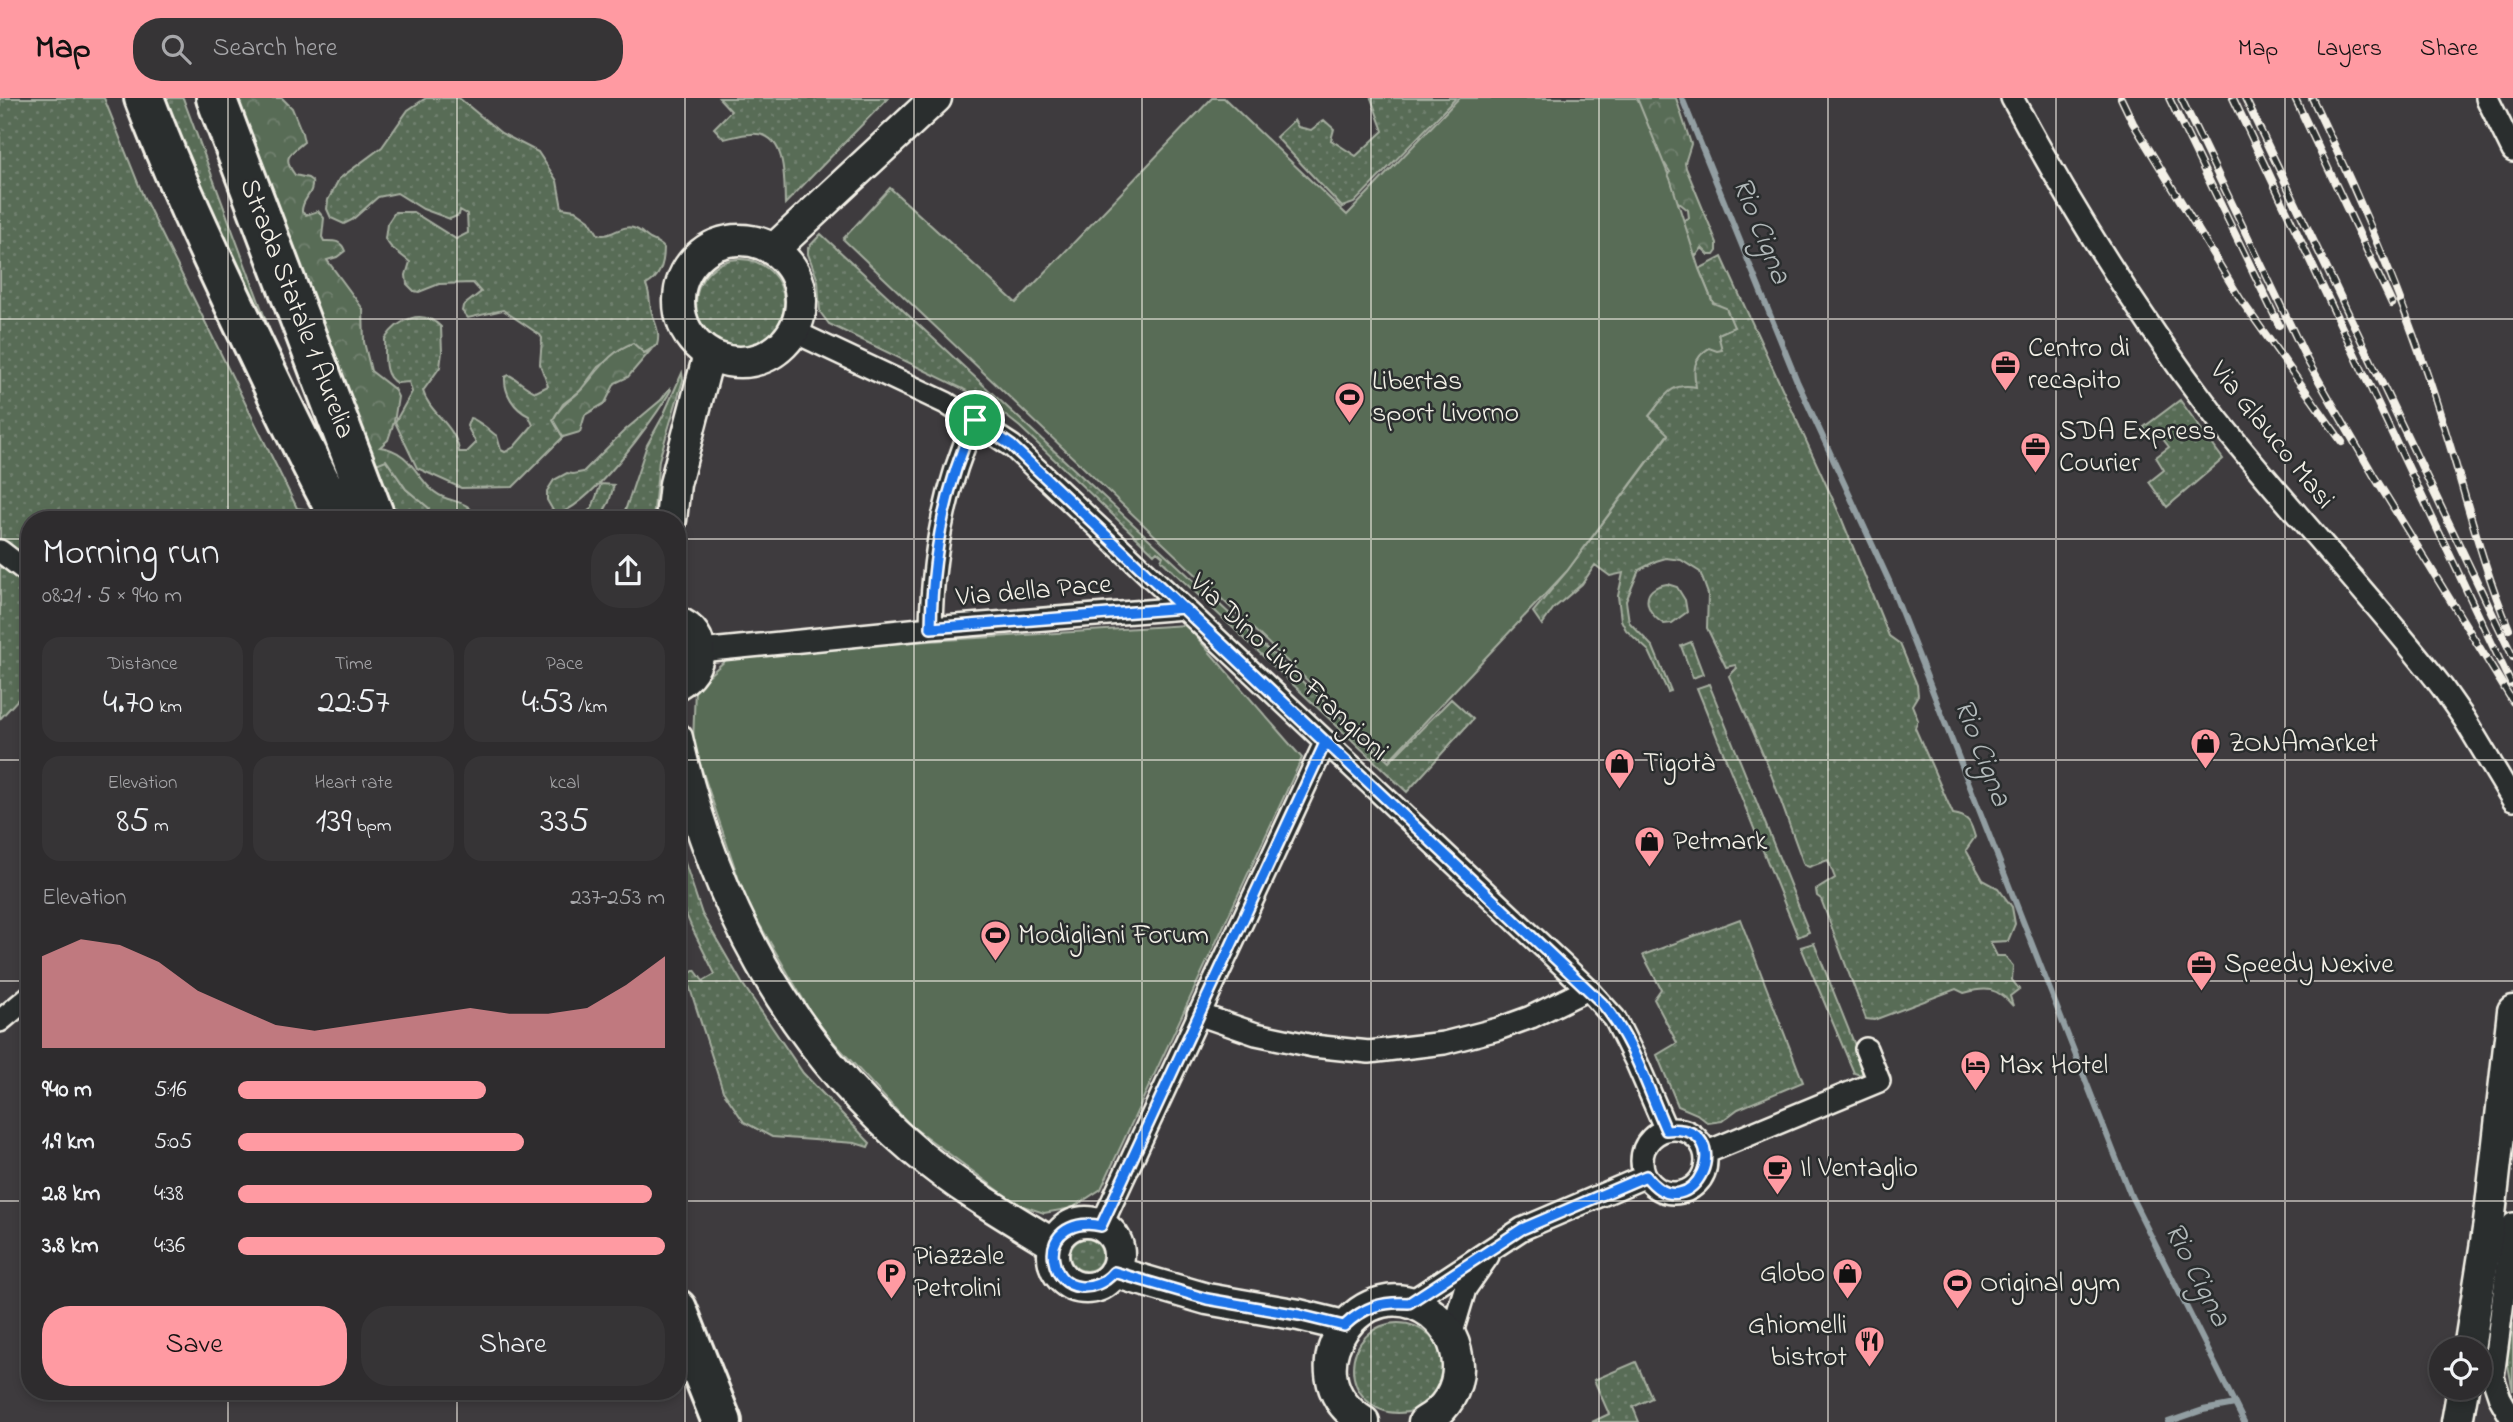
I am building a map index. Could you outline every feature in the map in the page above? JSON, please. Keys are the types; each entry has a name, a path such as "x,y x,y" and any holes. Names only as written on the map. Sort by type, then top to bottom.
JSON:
{"highway":[{"path":"144,98 166,157 199,230 312,468 336,511"},
{"name":"Strada Statale 1 Aurelia","path":"193,98 348,511"},
{"name":"Strada Statale 1 Aurelia","path":"216,98 373,511"},
{"path":"686,1332 722,1422"},
{"path":"686,1397 696,1422"}],"street":[{"path":"907,124 927,98"},
{"path":"773,250 936,98"},
{"name":"Via Glauco Masi","path":"2012,98 2053,174 2125,290 2195,388 2266,478 2424,663 2465,720 2511,796"},
{"path":"2487,98 2513,151"},
{"path":"746,241 773,250 792,270 799,286 801,305 793,331 773,352 756,360 727,361 709,354 692,339 682,320 679,299 684,277 705,252 724,243 746,241"},
{"name":"Via Dino Livio Frangioni","path":"793,331 946,403 1012,446 1588,989 1615,1019 1666,1130"},
{"path":"672,511 675,484 709,354"},
{"name":"Via della Pace","path":"931,628 932,592 941,522 975,420"},
{"path":"0,551 21,567"},
{"name":"Via della Pace","path":"699,647 710,650 931,628 1184,608"},
{"path":"686,628 699,647 699,659 695,669 686,679"},
{"path":"1101,1226 1325,743"},
{"path":"686,776 693,805 726,896 754,953 806,1034 864,1103 915,1150 962,1185 1055,1245"},
{"path":"1198,1014 1256,1034 1313,1046 1369,1052 1444,1043 1498,1029 1531,1017 1588,989"},
{"path":"0,1021 21,1004"},
{"path":"2513,1012 2493,1377 2500,1398 2513,1421"},
{"path":"1705,1153 1880,1081 1866,1049"},
{"path":"1666,1130 1686,1131 1694,1136 1705,1153 1702,1177 1691,1188 1674,1193 1666,1192 1651,1183 1646,1176 1643,1158 1645,1149 1650,1140 1666,1130"},
{"path":"1409,1303 1522,1229 1646,1176"},
{"path":"1083,1222 1101,1226 1110,1232 1119,1251 1114,1272 1097,1286 1074,1286 1056,1269 1055,1245 1065,1230 1074,1225 1083,1222"},
{"path":"2472,1337 2501,1223"},
{"path":"1451,1336 1465,1289 1495,1246"},
{"path":"1114,1272 1207,1299 1344,1326"},
{"path":"1364,1422 1353,1415 1340,1400 1332,1382 1330,1363 1334,1343 1344,1326 1357,1314 1373,1305 1391,1302 1409,1303 1426,1310 1440,1321 1451,1336 1457,1353 1458,1373 1453,1391 1437,1417"},
{"path":"2457,1422 2461,1400"}],"green space":[{"path":"0,98 104,98 144,198 297,508 311,511 21,511 21,696 0,719"},
{"path":"157,98 183,98 274,342 269,342"},
{"path":"233,98 282,98 292,108 304,142 291,153 289,164 295,175 312,181 302,212 306,215 318,211 324,218 324,241 337,242 343,247 345,251 327,260 363,309 364,342 371,371 394,389 398,397 388,440 380,447 393,450 402,456 437,494 462,503 472,511 428,511 429,508 406,489 386,460 374,465"},
{"path":"426,98 459,98 501,133 538,152 557,181 562,208 575,210 589,220 598,234 631,227 664,248 660,270 646,285 658,331 657,345 644,353 633,343 598,367 580,391 563,404 553,420 563,437 513,487 461,488 417,468 395,422 412,392 409,382 397,383 386,370 385,339 390,332 403,321 426,318 441,327 442,352 440,367 423,391 453,435 459,452 467,452 476,443 467,426 470,418 497,436 501,450 505,452 514,447 533,425 529,416 511,400 505,377 509,375 536,392 548,386 540,364 540,335 503,310 468,318 462,311 463,306 481,292 473,283 439,284 419,292 414,291 407,284 406,275 410,262 385,239 387,224 395,212 413,212 456,239 468,233 467,214 460,210 459,215 450,219 423,209 397,193 378,197 344,224 331,218 327,209 328,200 339,179 382,147 408,110"},
{"path":"719,98 888,98 785,204 784,171 778,149 772,140 763,135 748,134 724,139 714,128 731,111"},
{"name":"Libertas sport Livorno","path":"1212,98 1224,98 1347,215 1459,98 1637,98 1671,181 1699,269 1713,303 1726,308 1734,327 1718,334 1722,350 1709,348 1697,360 1696,387 1680,387 1668,392 1649,416 1668,434 1567,571 1390,759 843,239 890,188 1016,303"},
{"path":"1371,98 1456,98 1354,203 1342,207 1276,137 1294,120 1298,127 1311,130 1324,120 1334,129 1331,140 1356,156 1383,131"},
{"path":"1597,98 1676,98 1691,144 1686,168 1717,243 1714,255 1709,255 1702,248 1697,255 1692,255 1681,221 1689,218 1688,210 1673,198 1663,178 1670,172 1665,164 1651,167"},
{"path":"821,234 1389,762 1451,699 1473,719 1407,792 1161,560 1163,556 1157,551 1154,554 1020,427 986,400 829,324 820,312 818,281 808,254 808,248"},
{"path":"1722,257 1840,515 1889,636 1900,644 1917,685 1918,695 1912,705 1918,720 1915,728 1953,814 1966,818 1972,828 1975,837 1966,850 1983,880 1998,888 2012,907 2015,924 2008,941 1990,942 1997,956 2005,956 2013,966 2012,980 2019,989 2010,996 2013,1006 2002,995 1991,990 1964,993 1956,989 1874,1020 1866,1019 1821,899 1817,896 1816,890 1835,878 1828,860 1809,867 1804,865 1768,766 1729,676 1737,668 1735,665 1726,667 1707,628 1708,594 1700,572 1681,560 1666,558 1656,561 1639,570 1626,601 1629,622 1653,647 1671,691 1668,692 1649,651 1626,630 1621,620 1618,596 1623,573 1610,576 1595,565 1582,584 1553,609 1542,625 1533,612 1567,571 1668,435 1649,416 1671,388 1682,384 1701,354 1709,348 1718,334 1734,327 1713,303 1699,269"},
{"path":"731,259 749,259 765,266 777,278 784,294 784,312 777,328 765,340 749,347 731,347 715,340 703,328 696,312 696,294 703,278 715,266"},
{"path":"633,343 644,353 650,351 628,377 615,383 605,403 585,415 580,432 563,437 553,420 559,410 611,356"},
{"path":"682,373 683,380 659,460 654,511 624,511 647,445"},
{"path":"670,388 651,421 602,481 569,509 553,511 547,500 547,491 554,480 567,473 583,472 624,431 661,400"},
{"path":"2180,400 2223,459 2167,507 2149,482 2164,470 2156,457 2169,447 2155,429 2148,433 2144,427"},
{"path":"386,460 406,489 429,508 428,511 391,511 374,465"},
{"path":"601,484 614,485 604,511 588,511 592,508"},
{"path":"1667,584 1677,587 1685,600 1687,612 1672,623 1664,624 1652,613 1648,595 1658,586"},
{"name":"Modigliani Forum","path":"1186,625 1302,758 1101,1189 1072,1208 1044,1213 1017,1204 910,1125 818,1025 746,901 693,743 695,688 727,659 750,652"},
{"path":"1691,642 1703,674 1693,678 1681,646"},
{"path":"1709,684 1809,932 1798,937 1697,688"},
{"path":"686,866 702,914 742,983 803,1073 870,1143 868,1147 855,1143 772,1137 744,1122 723,1091 686,976 695,970 703,981 715,974 686,914"},
{"path":"1740,919 1803,1082 1738,1109 1722,1121 1708,1123 1697,1114 1678,1106 1657,1055 1677,1043 1654,999 1661,989 1643,955"},
{"path":"1814,943 1864,1068 1861,1075 1854,1073 1801,947"},
{"path":"1086,1239 1097,1244 1102,1255 1097,1266 1086,1271 1075,1266 1070,1255 1075,1244"},
{"path":"2510,1318 2513,1324 2513,1391 2505,1350"},
{"path":"1398,1323 1415,1327 1430,1336 1439,1351 1443,1368 1439,1385 1430,1400 1415,1409 1398,1413 1381,1409 1366,1400 1357,1385 1353,1368 1357,1351 1366,1336 1381,1327"},
{"path":"1636,1362 1652,1398 1633,1407 1639,1422 1592,1422 1609,1414 1594,1380"}],"waterway":[{"name":"Rio Cigna","path":"1682,98 1797,381 1890,583 2131,1196 2244,1422"},
{"path":"2168,1422 2203,1410 2235,1404"}],"railway":[{"path":"2121,98 2133,123 2241,300 2342,442"},
{"path":"2169,98 2279,325"},
{"path":"2181,98 2307,360 2374,476 2513,702"},
{"path":"2233,98 2511,684"},
{"path":"2245,98 2513,657"},
{"path":"2295,98 2392,304"},
{"path":"2312,98 2366,216 2414,335 2489,577 2509,629"}],"place":[{"name":"Centro di recapito","path":"2005,392"},
{"name":"Libertas sport Livorno","path":"1349,425"},
{"name":"SDA Express Courier","path":"2036,475"},
{"name":"ZONAmarket","path":"2206,771"},
{"name":"Tigotà","path":"1620,791"},
{"name":"Petmark","path":"1650,869"},
{"name":"Modigliani Forum","path":"995,963"},
{"name":"Speedy Nexive","path":"2201,992"},
{"name":"Max Hotel","path":"1976,1093"},
{"name":"Il Ventaglio","path":"1777,1196"},
{"name":"Piazzale Petrolini","path":"891,1300"},
{"name":"Globo","path":"1848,1301"},
{"name":"Original gym","path":"1957,1311"},
{"name":"Ghiomelli bistrot","path":"1870,1369"}],"route":[{"path":"975,420 941,522 932,592 931,628 1184,608 1602,1003 1628,1042 1666,1130 1686,1131 1701,1144 1706,1161 1702,1177 1697,1183 1683,1191 1666,1192 1651,1183 1646,1176 1522,1229 1409,1303 1373,1305 1344,1326 1207,1299 1114,1272 1103,1283 1089,1288 1074,1286 1061,1276 1054,1261 1055,1245 1065,1230 1074,1225 1083,1222 1101,1226 1325,743 1184,608 1012,446 975,420"}]}
